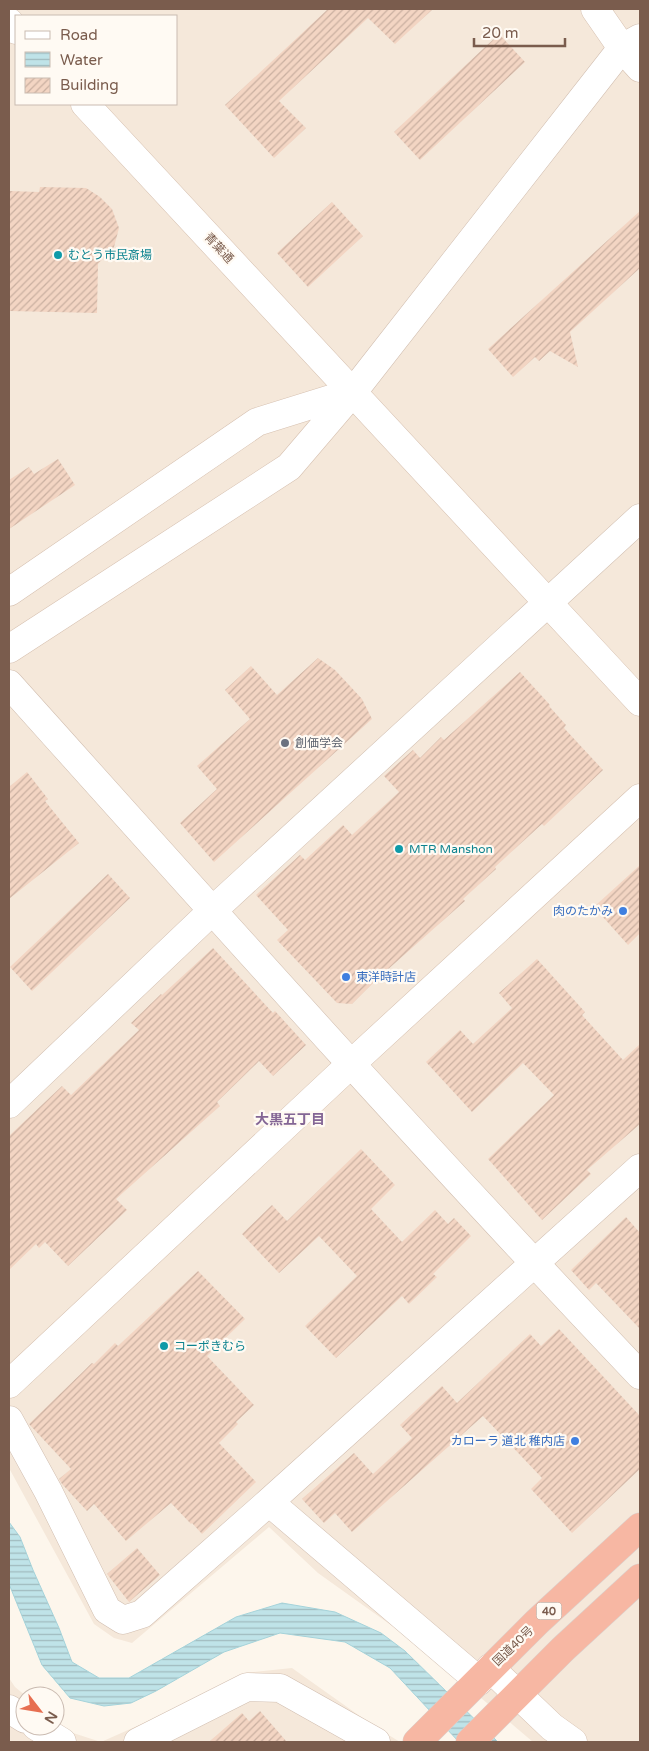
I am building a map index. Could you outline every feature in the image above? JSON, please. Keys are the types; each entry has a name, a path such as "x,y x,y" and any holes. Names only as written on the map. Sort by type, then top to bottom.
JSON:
{"highway":[{"name":"国道40号","path":"424,1735 537,1622 640,1527"},
{"path":"479,1733 562,1649 640,1578"}],"street":[{"path":"595,9 631,43 640,68"},
{"path":"9,649 289,467 353,392 631,43"},
{"name":"青葉通","path":"86,105 640,702"},
{"path":"9,592 257,422 353,392"},
{"path":"9,1104 212,911 640,518"},
{"path":"9,684 351,1064 640,1375"},
{"path":"9,1384 351,1064 640,798"},
{"path":"9,1420 48,1491 107,1610 123,1620 142,1614 640,1168"},
{"path":"269,1502 477,1682 518,1695 552,1727 573,1742"},
{"path":"138,1742 247,1687 280,1688 376,1742"}],"shaded area":[{"path":"9,9 640,9 640,1742 533,1742 416,1643 318,1573 269,1527 132,1643 114,1638 94,1624 9,1468"},
{"path":"292,1668 371,1724 400,1742 101,1742 171,1711 245,1673"},
{"path":"9,1678 15,1687 15,1736 65,1736 65,1728 70,1732 101,1742 9,1742"}],"water":[{"path":"9,1522 20,1537 72,1662 99,1678 129,1678 236,1617 282,1603 335,1612 381,1633 405,1651 498,1742 459,1742 390,1668 345,1642 280,1633 224,1652 131,1703 104,1706 70,1698 65,1692 65,1686 60,1686 42,1665 9,1584"}],"building":[{"path":"328,9 433,9 395,44 368,18 279,101 306,128 274,158 225,105"},
{"path":"499,34 525,62 420,160 394,132"},
{"name":"むとう市民斎場","path":"40,187 86,188 100,197 112,209 119,228 114,247 98,264 97,313 9,311 9,191 39,192"},
{"path":"332,202 363,236 308,287 277,253"},
{"path":"640,211 640,268 570,332 578,367 550,351 539,361 535,357 513,377 488,349"},
{"path":"58,459 75,485 9,529 9,480 29,467 34,474"},
{"name":"創価学会","path":"318,658 335,670 362,699 372,719 214,862 180,823 217,789 197,766 250,719 225,690 251,666 277,695"},
{"path":"520,672 566,725 564,728 603,770 544,826 542,824 495,867 496,869 463,899 465,901 377,979 352,1004 337,1003 277,940 288,930 256,895 300,855 305,860 343,825 352,835 399,792 384,776 413,750 420,758 441,737 444,740"},
{"path":"27,772 48,799 45,801 79,843 9,899 9,787"},
{"path":"640,865 640,933 628,945 594,907"},
{"path":"108,874 130,898 32,991 10,967"},
{"path":"213,948 273,1013 275,1011 306,1045 273,1076 259,1061 217,1102 220,1106 116,1199 127,1210 68,1266 45,1242 39,1248 36,1244 9,1270 9,1136 62,1086 71,1095 139,1030 131,1023"},
{"path":"537,959 585,1012 582,1015 623,1060 640,1044 640,1124 587,1170 591,1174 542,1220 488,1159 554,1095 523,1063 472,1112 426,1062 460,1030 473,1044 512,1008 499,993"},
{"path":"361,1149 395,1185 371,1209 402,1242 435,1210 448,1224 454,1218 471,1236 433,1274 437,1277 409,1304 402,1296 336,1358 305,1326 357,1276 319,1236 279,1273 242,1234 272,1205 287,1221"},
{"path":"626,1217 640,1233 640,1329 596,1283 589,1290 571,1270"},
{"path":"198,1271 245,1319 207,1356 254,1405 236,1422 238,1424 219,1443 256,1482 202,1534 171,1503 126,1541 94,1504 87,1511 62,1484 59,1479 71,1469 29,1424 92,1363 94,1364 115,1343 118,1346"},
{"path":"559,1329 640,1416 640,1469 572,1533 531,1489 542,1478 483,1416 352,1532 335,1513 324,1523 302,1499 354,1453 373,1474 412,1438 400,1425 442,1386 457,1403 530,1334 541,1346"},
{"path":"137,1548 160,1575 129,1602 107,1574"},
{"path":"260,1711 287,1742 209,1742 242,1713 249,1721"}],"place":[{"name":"むとう市民斎場","path":"58,255"},
{"name":"創価学会","path":"285,743"},
{"name":"MTR Manshon","path":"399,849"},
{"name":"肉のたかみ","path":"623,911"},
{"name":"東洋時計店","path":"346,977"},
{"name":"コーポきむら","path":"164,1346"},
{"name":"カローラ 道北 稚内店","path":"575,1441"}],"district":[{"name":"大黒五丁目","path":"290,1119"}]}
